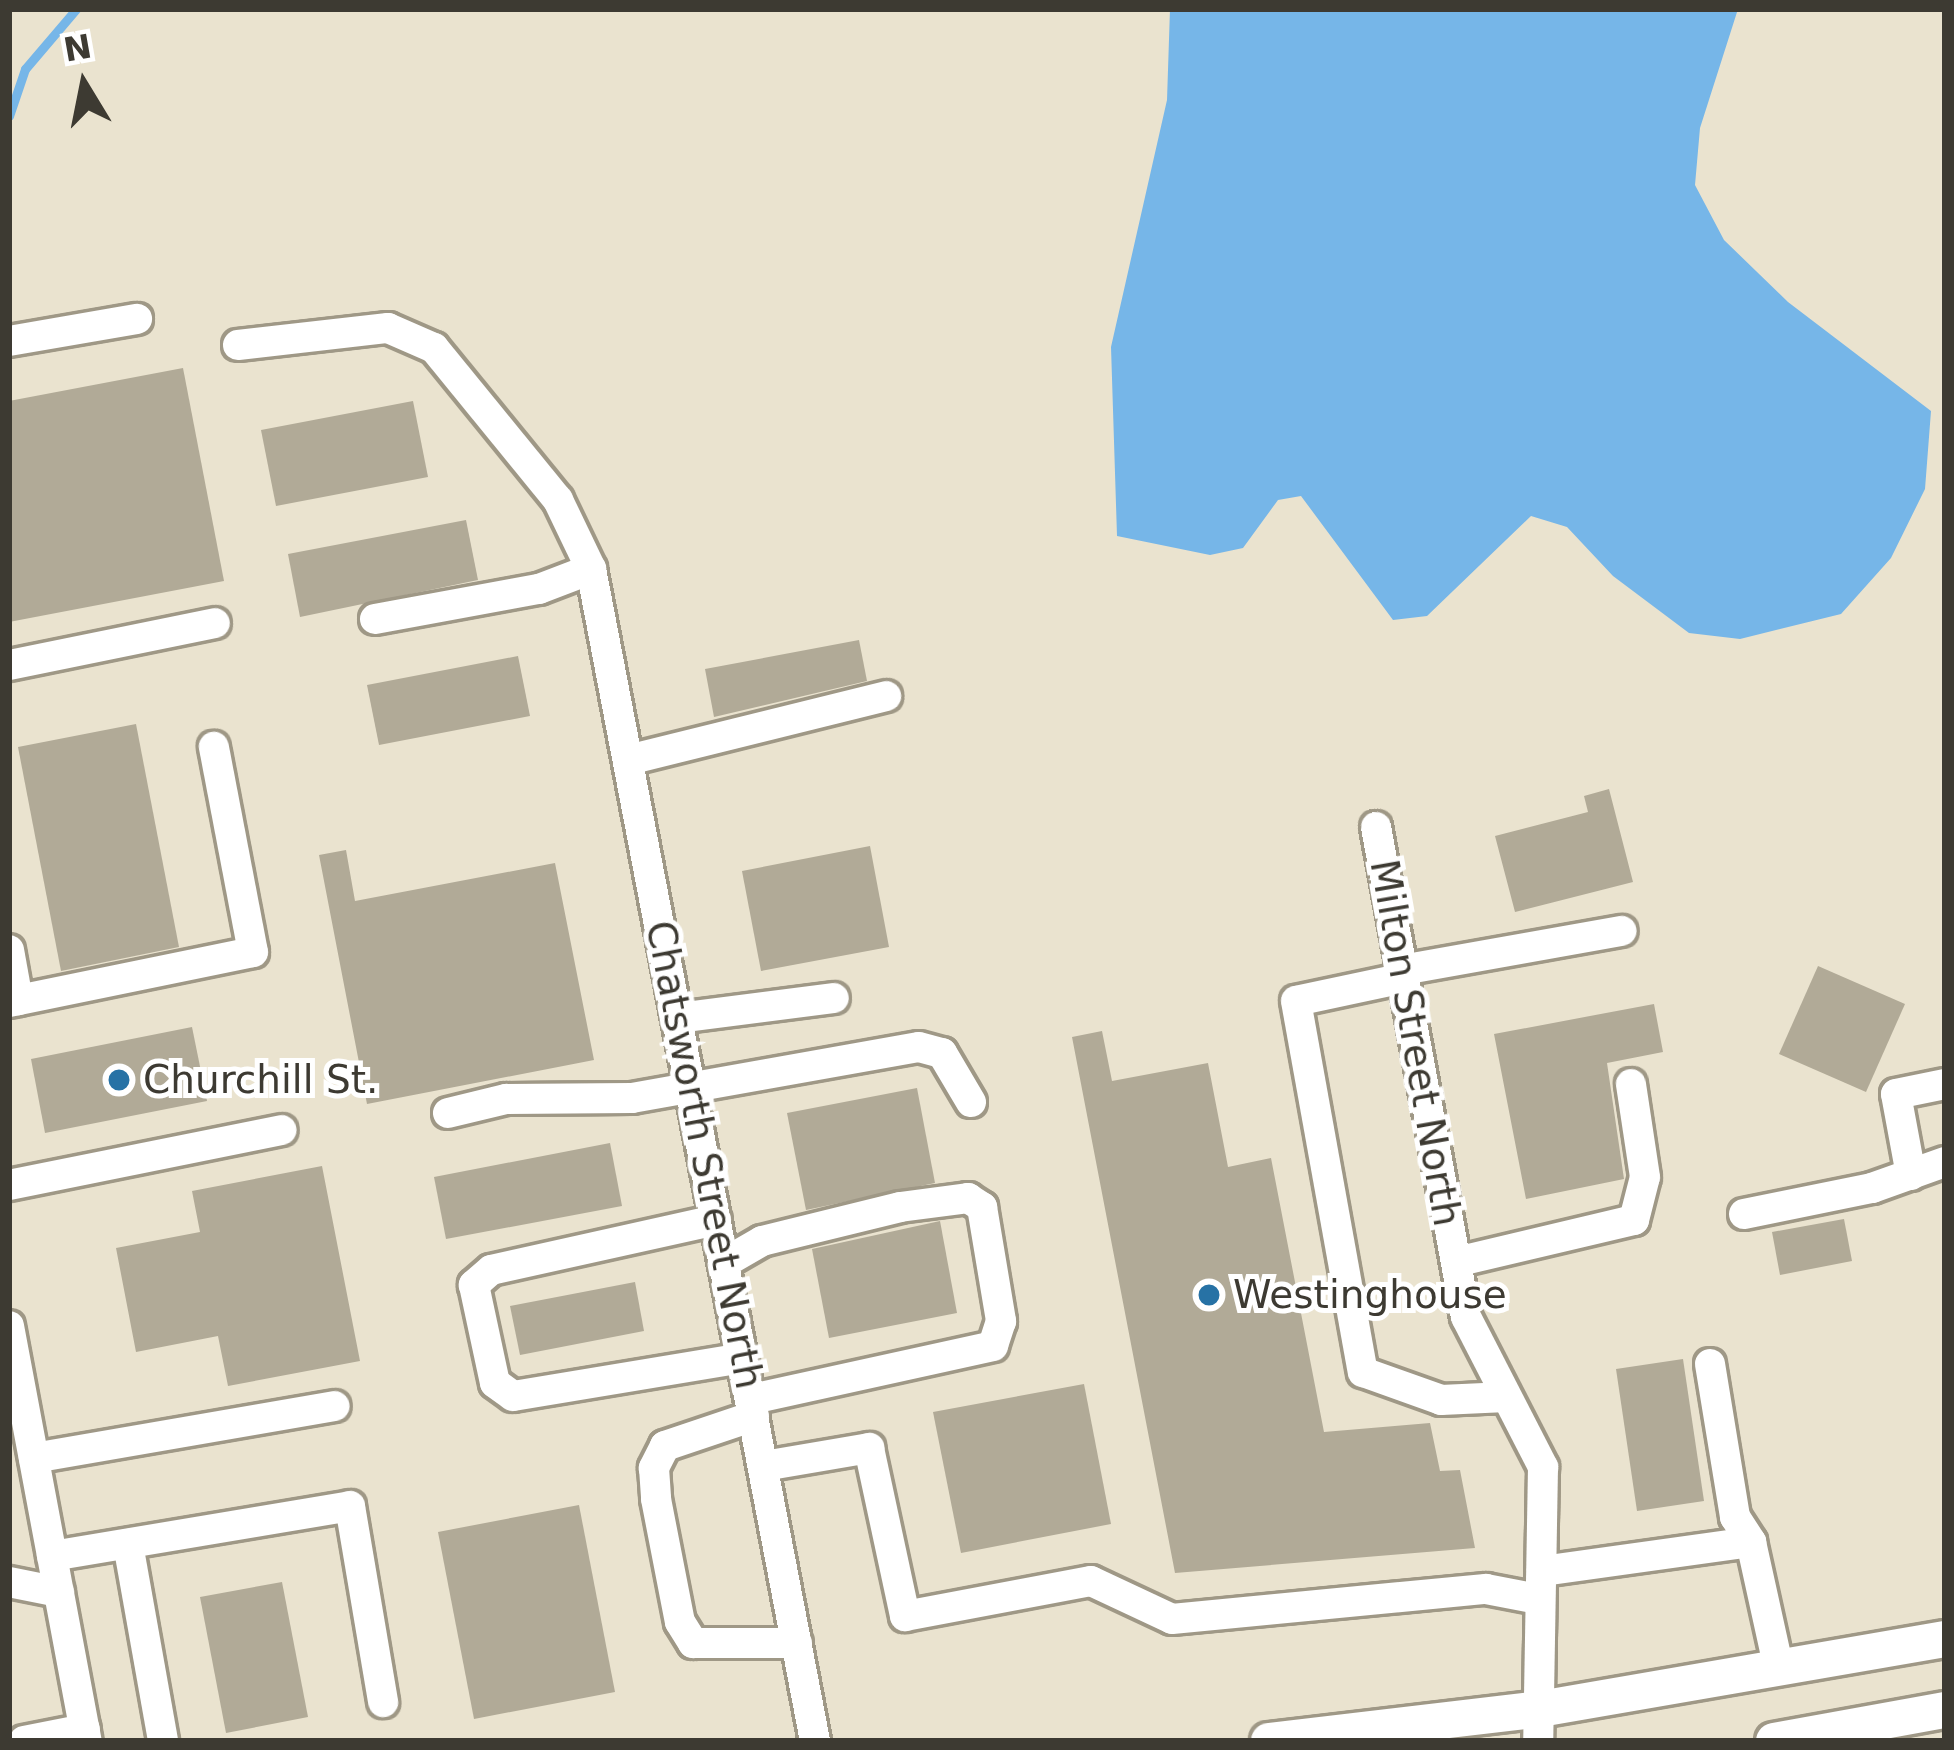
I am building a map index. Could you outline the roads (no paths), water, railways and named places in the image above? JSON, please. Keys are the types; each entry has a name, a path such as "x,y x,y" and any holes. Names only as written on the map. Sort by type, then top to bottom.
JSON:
{"main road":[{"path":"1269,1741 1536,1725 1779,1669 1945,1639"},
{"path":"1774,1741 1945,1710"}],"street":[{"path":"9,341 137,319"},
{"name":"Chatsworth Street North","path":"238,345 388,328 434,348 558,500 591,568 815,1741"},
{"path":"375,619 539,589 591,568"},
{"path":"9,665 215,623"},
{"path":"628,760 886,696"},
{"path":"9,950 13,1001 253,952 214,746"},
{"name":"Milton Street North","path":"1376,827 1456,1262 1477,1346 1543,1467 1536,1725"},
{"path":"1506,1396 1441,1400 1363,1372 1295,1001 1403,974 1622,931"},
{"path":"678,1018 834,998"},
{"path":"448,1113 506,1099 632,1098 690,1083 920,1047 942,1054 971,1102"},
{"path":"1456,1262 1634,1220 1645,1177 1631,1084"},
{"path":"1911,1175 1896,1094 1945,1084"},
{"path":"9,1185 282,1130"},
{"path":"1744,1214 1911,1175 1945,1162"},
{"path":"724,1263 761,1240 900,1207 968,1198 982,1207 1001,1321 993,1346 752,1408 665,1446 654,1468 680,1622 693,1643 797,1643"},
{"path":"716,1220 491,1270 474,1285 495,1383 513,1396 743,1358"},
{"path":"10,1338 86,1735 24,1741"},
{"path":"1710,1364 1736,1517 1751,1542 1779,1669"},
{"path":"34,1458 335,1406"},
{"path":"764,1466 869,1448 904,1616 1091,1581 1172,1619 1540,1585 1751,1542"},
{"path":"52,1556 350,1506 383,1702"},
{"path":"128,1544 163,1741"},
{"path":"9,1582 59,1592"}],"water":[{"path":"1170,9 1738,9 1700,128 1695,185 1724,240 1788,302 1931,411 1925,489 1891,558 1841,614 1740,639 1689,633 1613,576 1567,527 1531,516 1427,616 1393,620 1301,496 1278,500 1243,548 1210,555 1117,536 1111,347 1167,100"}],"waterway":[{"path":"9,116 25,69 76,9"}],"place":[{"name":"Churchill St.","path":"119,1080"},
{"name":"Westinghouse","path":"1209,1295"}]}
